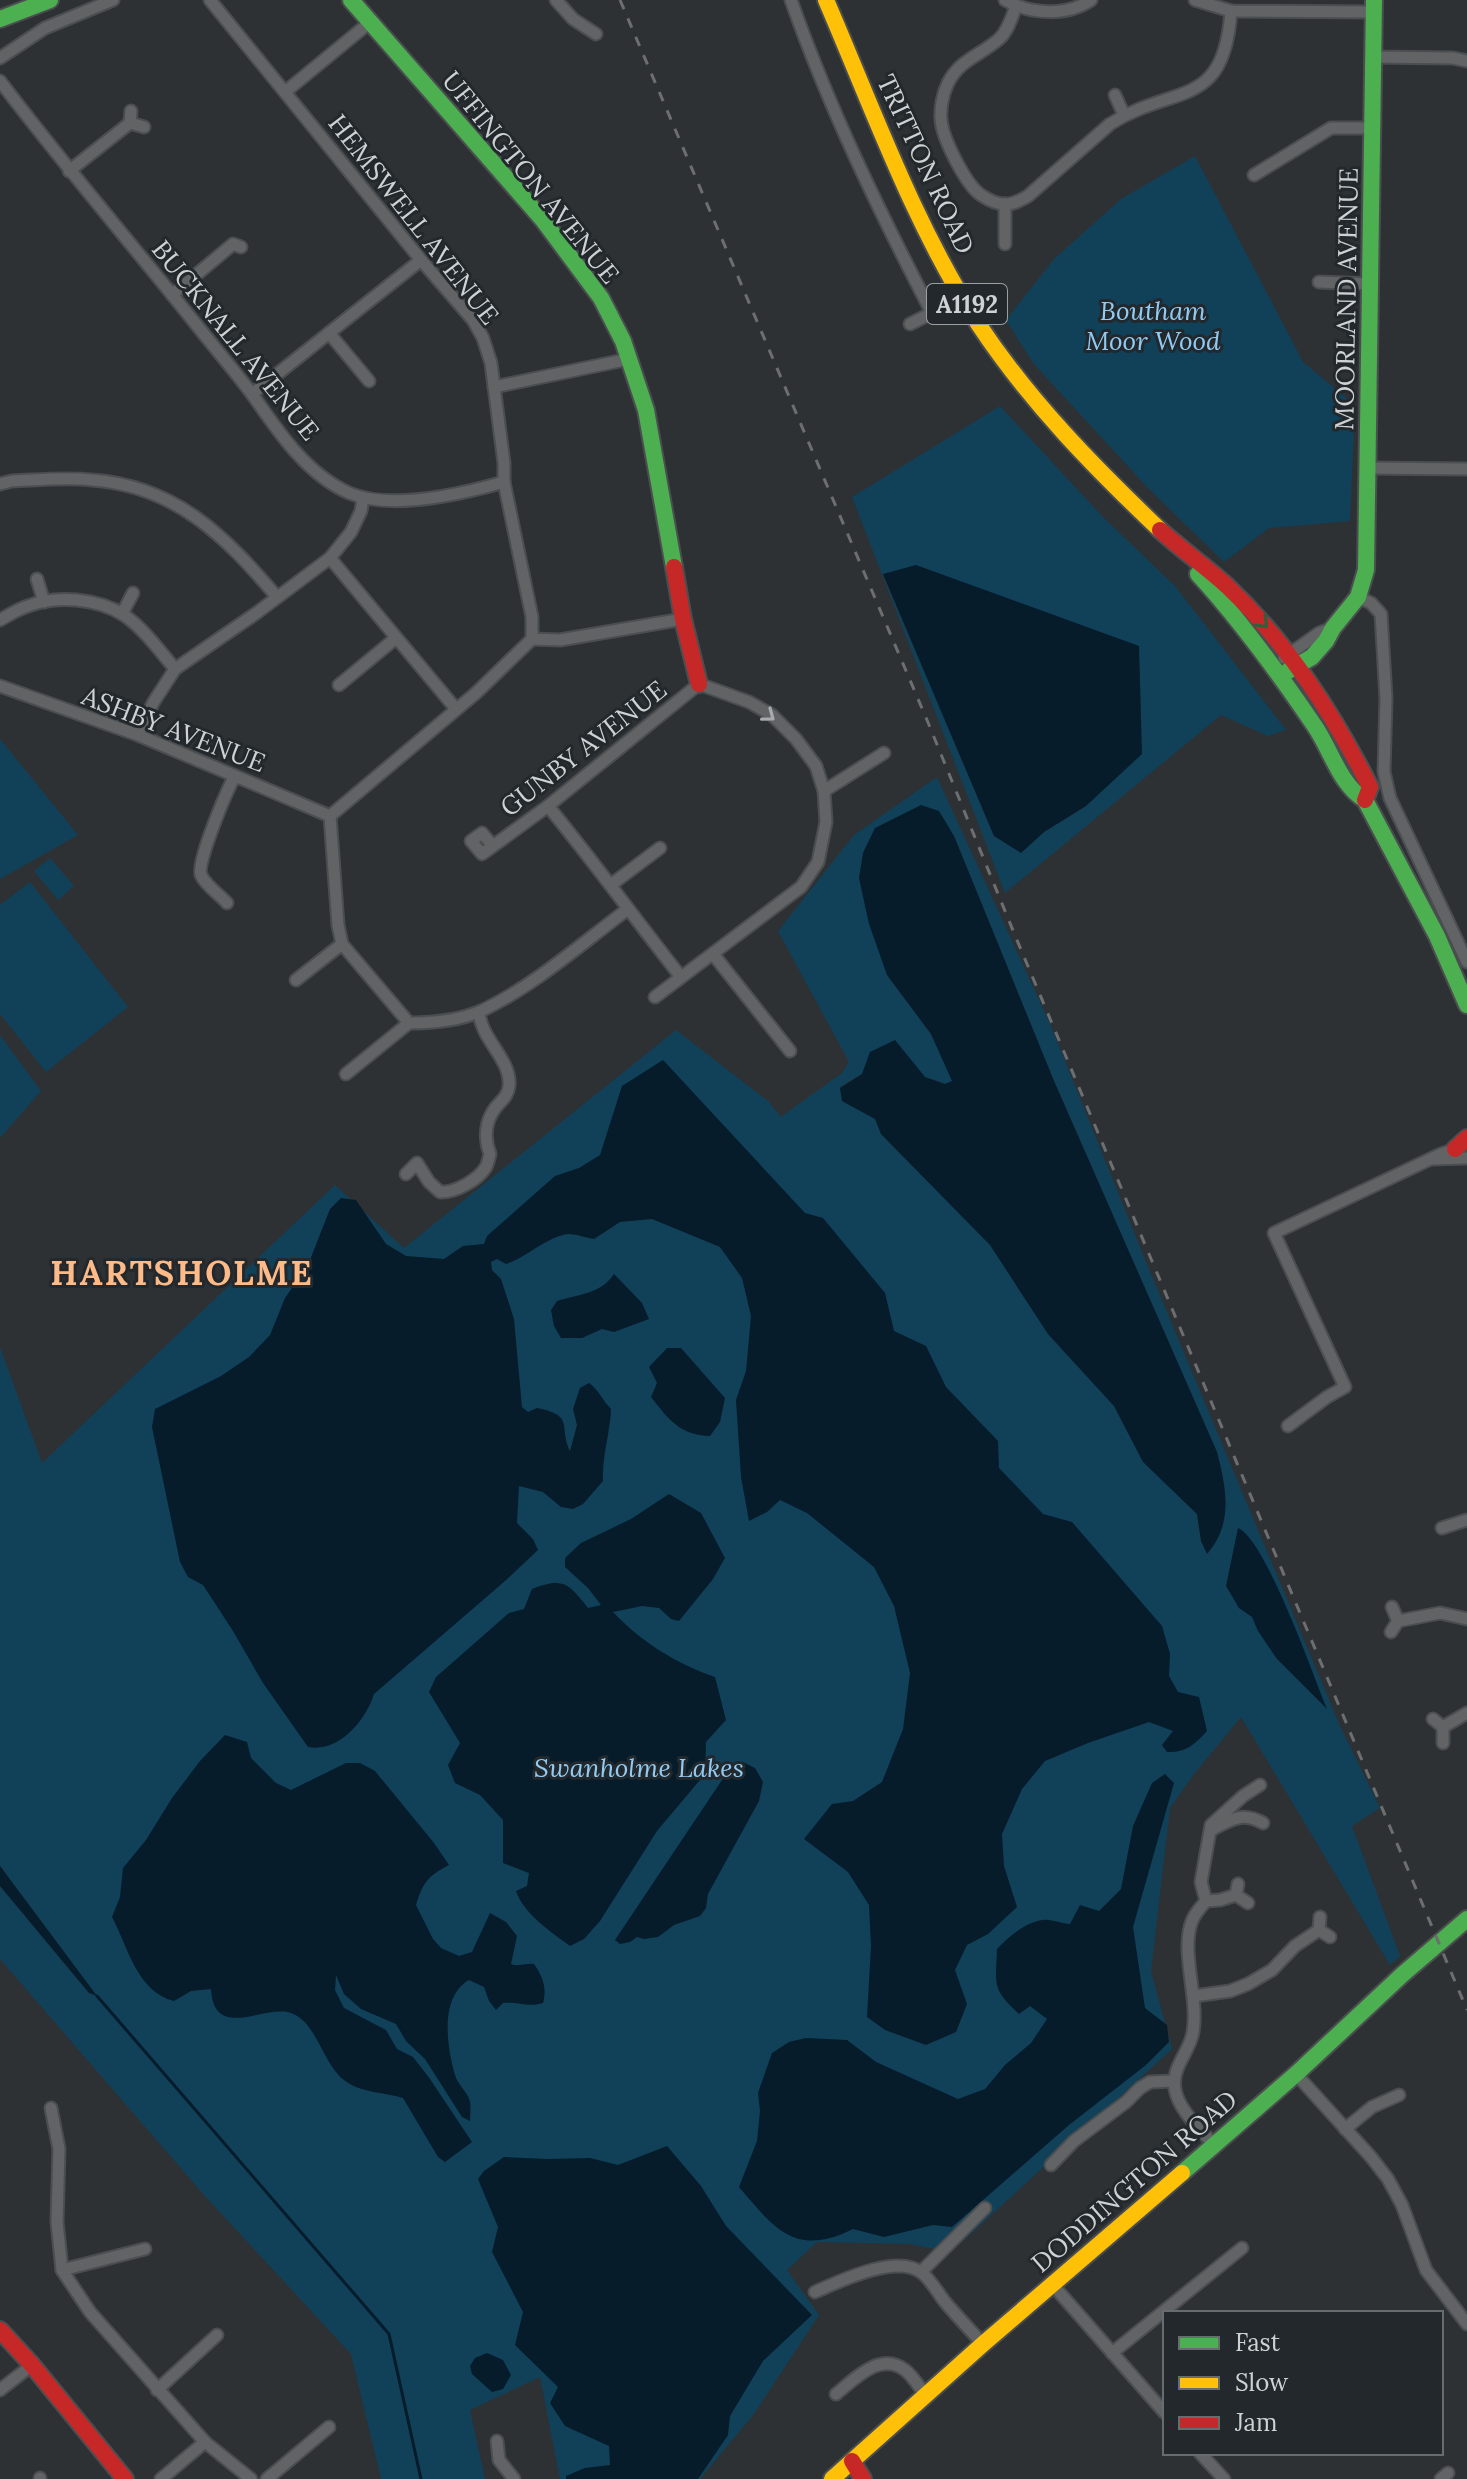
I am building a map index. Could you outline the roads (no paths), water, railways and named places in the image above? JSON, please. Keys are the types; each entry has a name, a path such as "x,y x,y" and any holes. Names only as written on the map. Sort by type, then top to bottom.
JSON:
{"main road":[{"path":"0,19 50,0"},
{"name":"UFFINGTON AVENUE","path":"351,0 503,172 567,251 601,298 623,341 646,410 683,619 699,684"},
{"name":"TRITTON ROAD","path":"826,0 919,213 978,322 1006,364 1067,439 1187,555 1224,583 1295,659 1322,697 1370,787 1365,800"},
{"name":"MOORLAND AVENUE","path":"1295,659 1317,652 1358,597 1366,570 1374,6"},
{"name":"TRITTON ROAD","path":"1187,555 1195,571 1278,670 1352,792 1365,800 1437,936 1467,1005"},
{"path":"1278,670 1295,659"},
{"path":"1322,697 1322,716 1336,740 1332,762"},
{"name":"DODDINGTON ROAD","path":"833,2478 1296,2074 1467,1919"},
{"path":"0,2330 125,2479"},
{"path":"852,2461 863,2479"}],"street":[{"path":"0,58 45,28 113,0"},
{"name":"HEMSWELL AVENUE","path":"210,0 478,329 491,363 504,482 532,617 532,639"},
{"path":"556,0 573,19 596,34"},
{"path":"791,0 814,63 853,152 934,316 910,324"},
{"path":"1091,0 1057,12 1037,11 1011,3 1000,38 968,58 948,84 942,100 941,120 946,141 981,195 1005,204 1028,196 1124,115 1195,89 1216,71 1224,57 1231,11"},
{"path":"1195,0 1231,11 1374,6"},
{"path":"285,92 369,23"},
{"path":"1372,57 1453,58 1467,61"},
{"name":"BUCKNALL AVENUE","path":"0,81 292,448 326,480 363,498 414,501 478,490 504,482"},
{"path":"1115,95 1124,115"},
{"path":"69,171 130,117 144,127"},
{"path":"1254,175 1331,128 1372,128"},
{"path":"1005,204 1005,244"},
{"path":"172,295 235,241"},
{"path":"252,394 421,260"},
{"path":"1319,282 1371,284"},
{"path":"329,333 369,381"},
{"path":"494,387 629,359"},
{"path":"1368,468 1467,469"},
{"path":"0,484 25,480 95,480 161,495 202,520 221,536 277,597"},
{"path":"138,735 153,703 175,669 330,558 351,532 361,511 363,498"},
{"path":"330,558 456,709"},
{"path":"37,579 44,602"},
{"path":"122,614 133,593"},
{"path":"1358,597 1371,603 1381,614 1386,698 1384,772 1390,798 1467,962"},
{"path":"0,620 27,606 44,602 65,599 84,601 122,614 153,641 175,669"},
{"path":"409,1023 342,944 330,816 456,709 532,639 560,640 683,619"},
{"path":"339,685 396,638"},
{"path":"655,997 801,887 818,862 826,822 824,791 816,766 796,739 772,715 749,702 699,684"},
{"name":"GUNBY AVENUE","path":"493,846 548,806 699,684"},
{"name":"ASHBY AVENUE","path":"0,686 138,735 330,816"},
{"path":"824,791 884,753"},
{"path":"227,903 202,878 199,869 235,776"},
{"path":"548,806 612,884 681,977"},
{"path":"612,884 660,848"},
{"path":"346,1074 409,1023 438,1023 479,1012 526,984 628,909"},
{"path":"296,980 342,944"},
{"path":"713,954 790,1051"},
{"path":"406,1174 417,1163 429,1182 440,1192 450,1193 485,1168 490,1154 486,1142 487,1124 503,1101 510,1083 503,1061 480,1024 479,1012"},
{"path":"1288,1426 1345,1387 1274,1233 1432,1159 1464,1148"},
{"path":"1442,1528 1467,1520"},
{"path":"1392,1607 1398,1621"},
{"path":"1391,1632 1398,1621 1440,1613 1467,1619"},
{"path":"1443,1743 1438,1723 1467,1713"},
{"path":"1213,2144 1177,2097 1174,2081 1192,2038 1194,1996 1188,1938 1192,1921 1206,1901 1201,1882 1211,1825 1260,1785"},
{"path":"1210,1831 1234,1817 1242,1816 1263,1823"},
{"path":"1206,1901 1220,1900 1237,1890 1248,1903"},
{"path":"1194,1996 1230,1991 1248,1984 1272,1970 1319,1924 1330,1937"},
{"path":"1296,2074 1388,2179 1402,2205 1426,2270 1467,2324"},
{"path":"1051,2165 1074,2141 1140,2088 1161,2080 1174,2081"},
{"path":"1345,2129 1372,2107 1399,2095"},
{"path":"51,2108 59,2149 57,2222 62,2270 90,2312 157,2390 205,2442 251,2479"},
{"path":"921,2272 985,2208"},
{"path":"1164,2311 1242,2248"},
{"path":"62,2270 145,2249"},
{"path":"815,2292 877,2268 906,2267 921,2272 983,2344"},
{"path":"1052,2284 1163,2411"},
{"path":"1112,2353 1163,2312"},
{"path":"157,2390 217,2335"},
{"path":"836,2394 878,2364 893,2364 906,2371 926,2396"},
{"path":"0,2390 32,2365"},
{"path":"267,2479 329,2427"},
{"path":"497,2441 499,2460 514,2479"},
{"path":"161,2479 205,2442"},
{"path":"1202,2455 1224,2479"}],"waterway":[{"path":"97,1996 389,2334 421,2479"}],"railway":[{"path":"620,0 927,720 1467,2010"}],"district":[{"name":"HARTSHOLME","path":"182,1272"}],"park label":[{"name":"Boutham Moor Wood","path":"1153,325"},
{"name":"Swanholme Lakes","path":"639,1767"}]}
